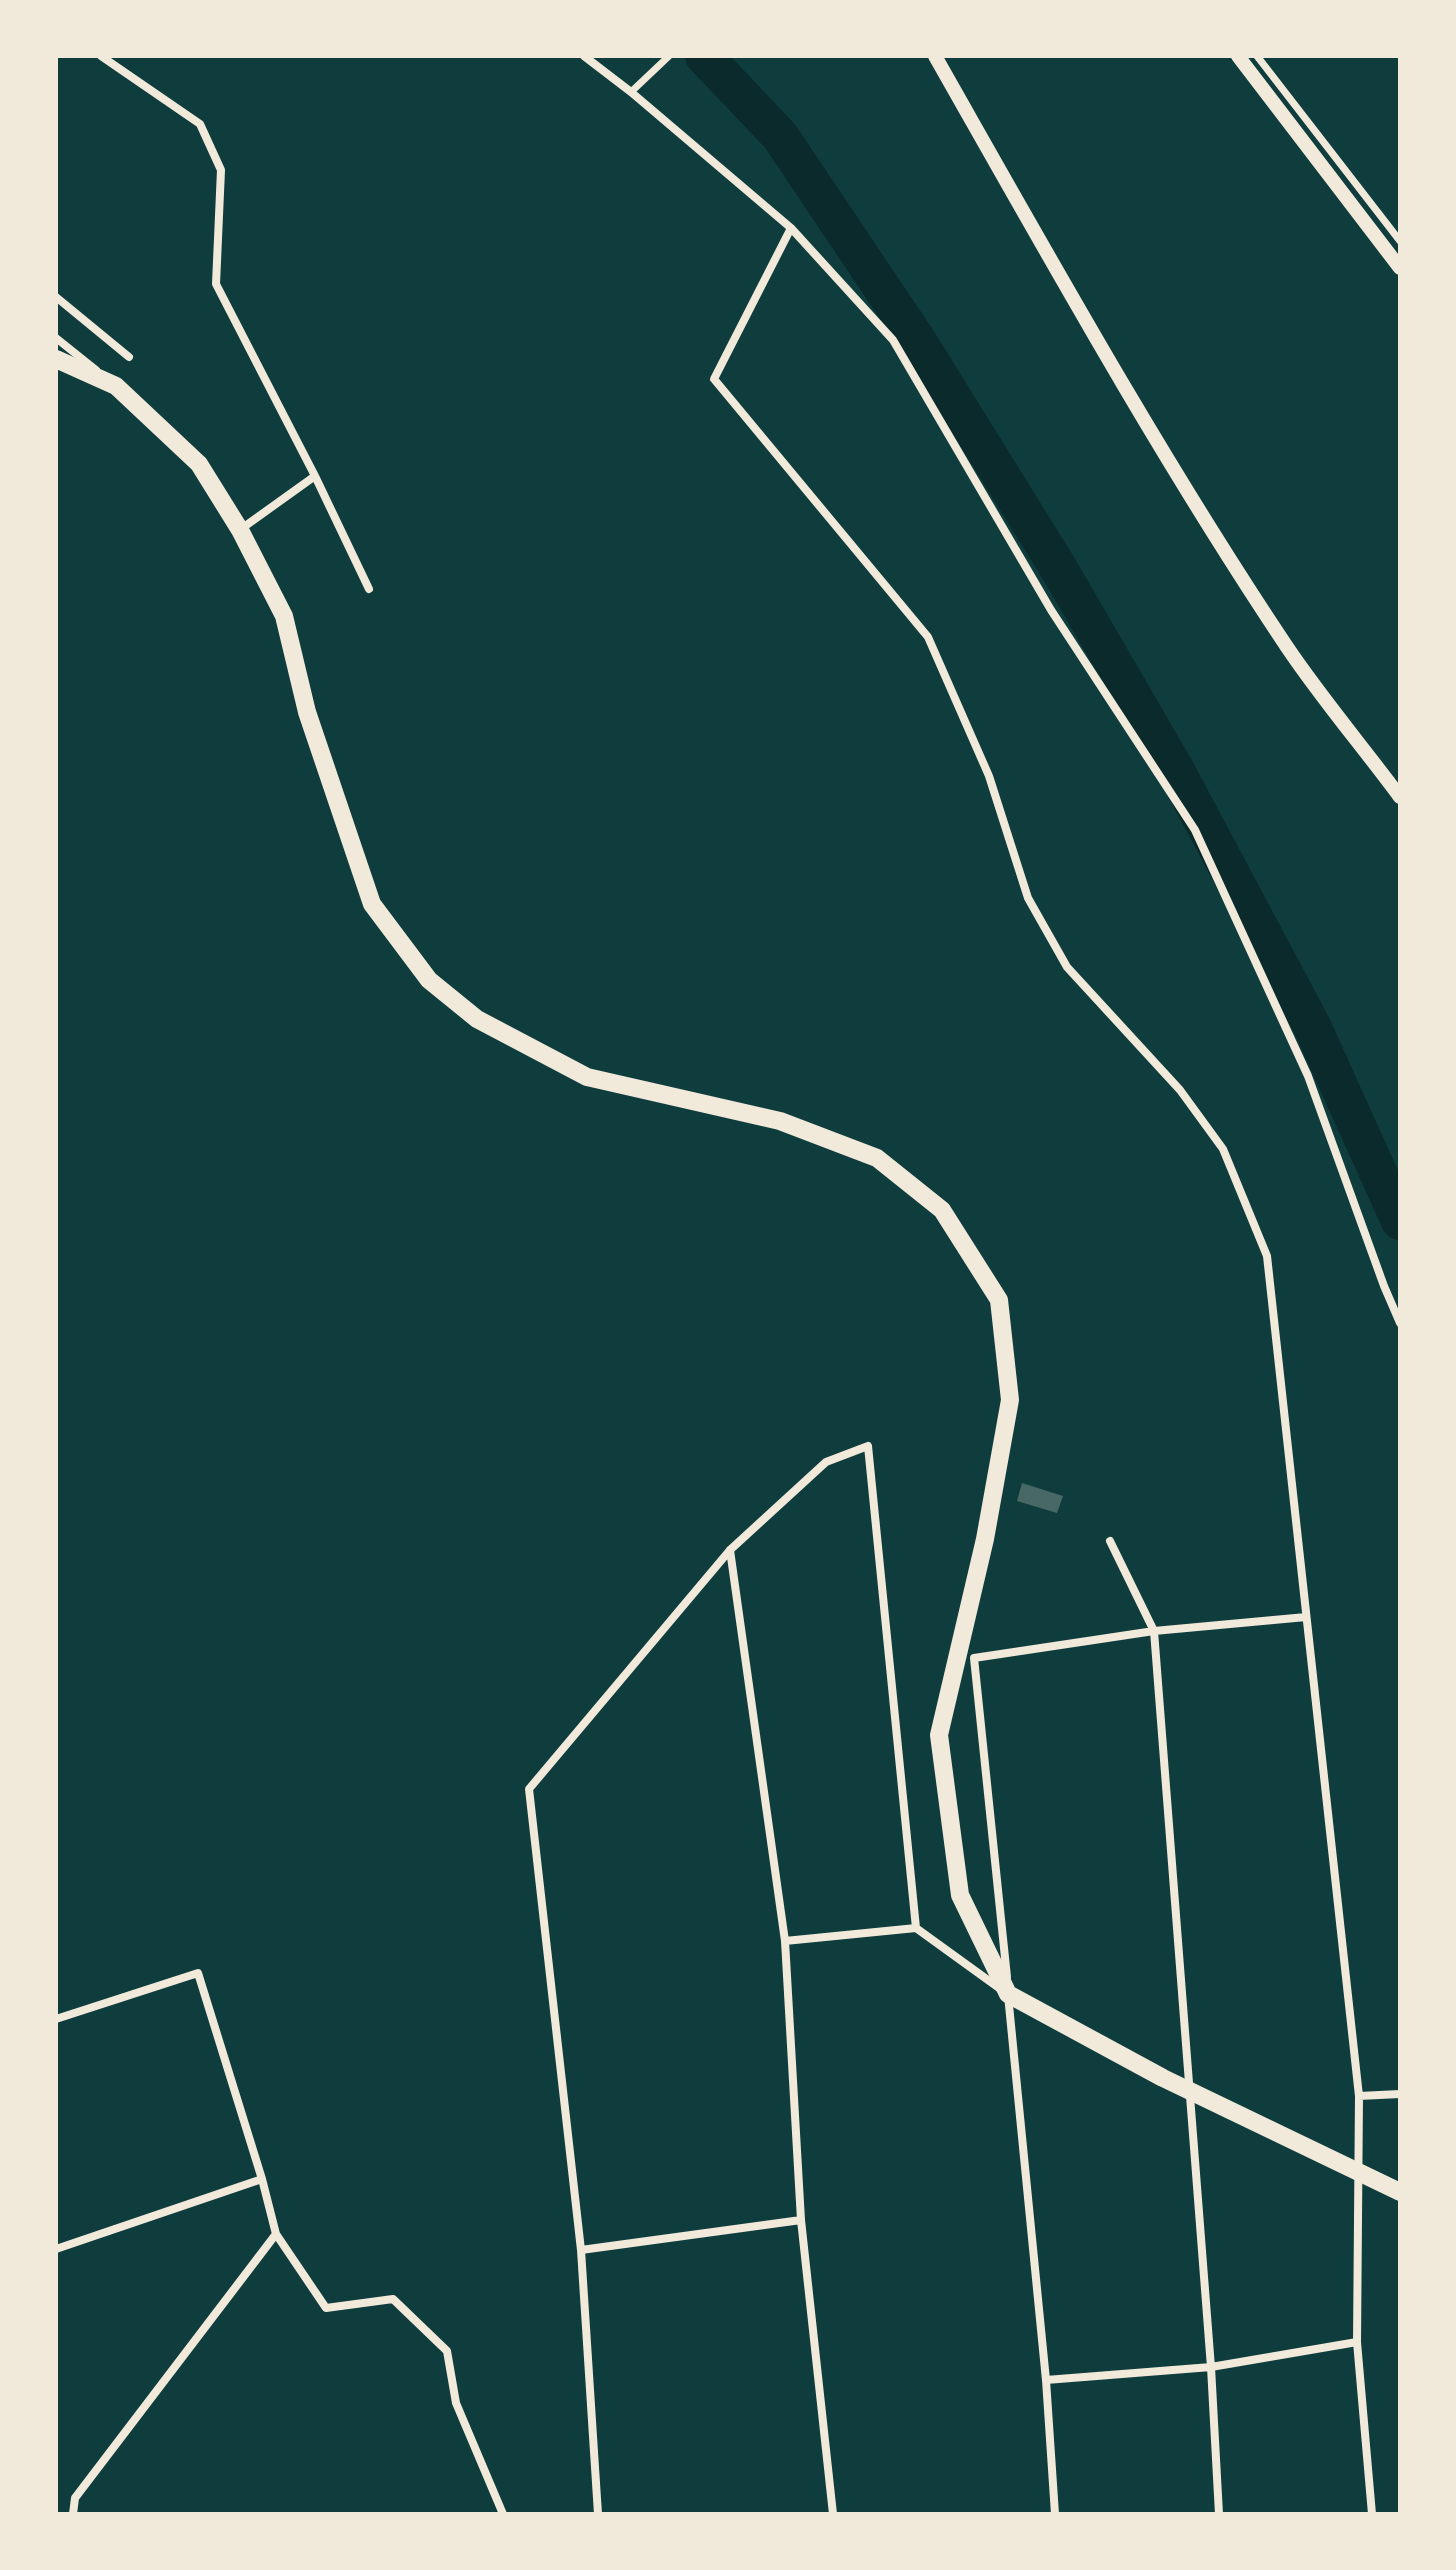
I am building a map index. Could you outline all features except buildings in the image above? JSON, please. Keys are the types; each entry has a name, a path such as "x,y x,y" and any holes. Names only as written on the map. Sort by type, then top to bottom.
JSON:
{"main road":[{"path":"56,359 116,386 199,464 240,530 284,616 307,712 372,904 429,980 477,1019 587,1077 780,1121 877,1158 942,1210 999,1300 1010,1400 985,1539 939,1735 960,1895 1008,1994 1163,2078 1400,2192"}],"street":[{"path":"101,56 200,124 221,170 216,284 315,476 369,589"},
{"path":"584,56 791,228 893,340 1051,610 1195,830 1308,1076 1400,1323"},
{"path":"631,92 669,56"},
{"path":"935,56 1062,280 1222,547 1289,651 1400,797"},
{"path":"1238,56 1400,268"},
{"path":"1257,56 1400,241"},
{"path":"791,228 714,379 928,637 989,776 1028,898 1067,967 1180,1090 1223,1149 1267,1256 1359,2096 1357,2342 1372,2514"},
{"path":"56,297 129,357"},
{"path":"56,338 116,386"},
{"path":"240,530 315,476"},
{"path":"598,2514 581,2250 529,1789 730,1550 826,1462 868,1446 916,1928"},
{"path":"1110,1541 1154,1631 1211,2367 1219,2514"},
{"path":"730,1550 785,1941 801,2220 833,2514"},
{"path":"1055,2514 1046,2380 974,1658 1154,1631 1306,1617"},
{"path":"785,1941 916,1928 1008,1994"},
{"path":"56,2019 198,1973 276,2234 326,2308 393,2299 447,2351 456,2403 503,2514"},
{"path":"1359,2096 1400,2094"},
{"path":"56,2249 262,2179"},
{"path":"581,2250 801,2220"},
{"path":"73,2514 75,2498 276,2234"},
{"path":"1046,2380 1211,2367 1357,2342"}],"waterway":[{"path":"704,56 780,136 917,340 1059,569 1175,769 1312,1026 1400,1221"}]}
